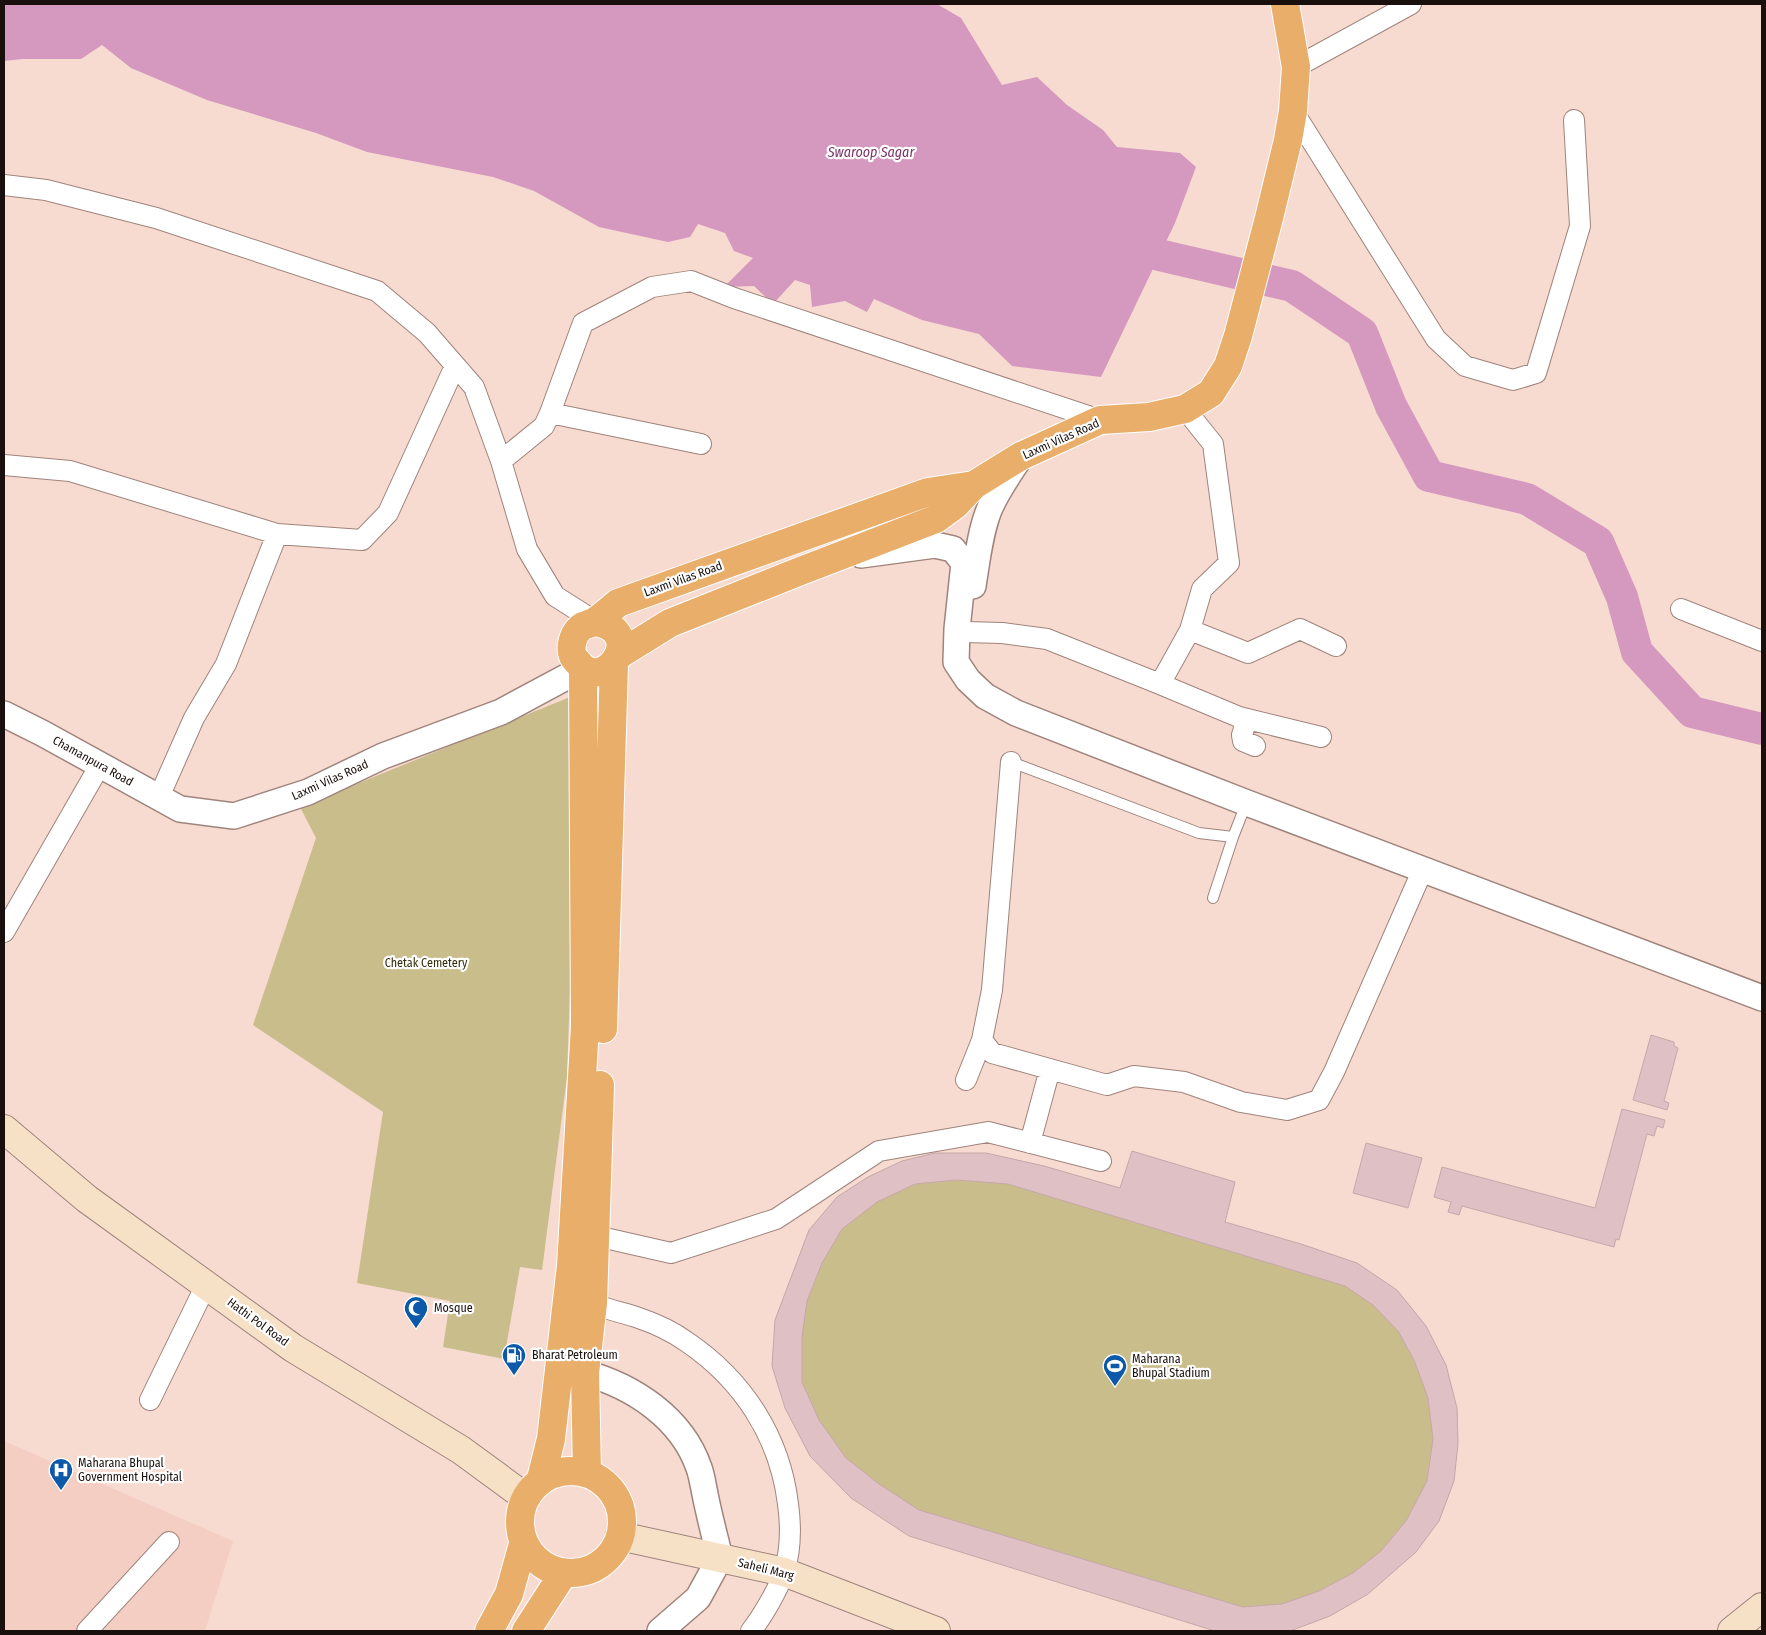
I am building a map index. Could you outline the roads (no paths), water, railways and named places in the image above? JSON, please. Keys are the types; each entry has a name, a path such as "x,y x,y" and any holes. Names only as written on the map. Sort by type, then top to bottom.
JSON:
{"highway":[{"name":"Laxmi Vilas Road","path":"974,485 928,492 618,603 596,622 581,627 572,640 573,656 583,668 594,671 605,670 617,659 670,623 936,519 956,505 974,485 1021,456 1100,420 1149,417 1185,409 1211,393 1228,366 1238,336 1288,140 1293,112 1296,67 1285,4"},
{"path":"533,1488 563,1471 587,1473 608,1487 616,1498 622,1523 616,1548 608,1558 598,1566 587,1571 563,1574 539,1564 524,1544 519,1529 519,1512 533,1488 551,1439 571,1266 584,1233 605,961 617,659 620,642 616,631 607,624 596,622"},
{"path":"583,668 584,1233 593,1303 585,1373 587,1473"},
{"path":"489,1631 509,1594 524,1544"},
{"path":"526,1631 563,1574"}],"main road":[{"name":"Hathi Pol Road","path":"4,1130 87,1200 293,1348 460,1450 533,1488"},
{"name":"Saheli Marg","path":"620,1536 784,1572 936,1631"},
{"path":"1732,1631 1762,1607"}],"street":[{"path":"1296,67 1411,4"},
{"path":"1293,112 1436,339 1465,366 1513,380 1536,373 1580,226 1574,120"},
{"path":"4,186 46,190 156,218 377,291 427,333 474,387 501,461 527,549 555,596 596,622"},
{"path":"501,461 544,426 583,323 652,287 692,281 734,298 1100,420"},
{"path":"4,465 70,471 277,534 362,540 388,513 455,366"},
{"path":"1160,684 1190,630 1202,589 1229,564 1213,444 1185,409"},
{"path":"550,413 701,444"},
{"path":"968,680 964,660 966,632 982,539 989,511 1001,487 1021,456"},
{"path":"159,797 194,718 226,664 277,534"},
{"path":"831,559 934,545 953,549 964,563 957,629 956,662 968,680 985,696 1016,713 1247,803 1762,998"},
{"path":"1681,609 1762,641"},
{"path":"1190,630 1248,653 1300,630 1336,646"},
{"path":"966,632 1002,633 1048,639 1239,717 1322,737"},
{"name":"Laxmi Vilas Road","path":"180,809 234,816 308,792 383,756 501,712 583,668"},
{"name":"Chamanpura Road","path":"4,714 180,809"},
{"path":"1247,719 1242,735 1243,741 1255,746"},
{"path":"966,1080 982,1040 992,990 1011,762"},
{"path":"4,932 100,765"},
{"path":"982,1040 992,1053 1107,1085 1134,1076 1184,1082 1241,1102 1287,1110 1319,1100 1334,1072 1423,869"},
{"path":"1030,1143 1050,1069"},
{"path":"584,1233 671,1252 776,1219 879,1151 988,1132 1101,1161"},
{"path":"150,1400 206,1286"},
{"path":"593,1303 606,1309 635,1316 662,1327 686,1340 708,1357 731,1379 746,1397 773,1443 787,1492 790,1516 790,1546 784,1572 752,1631"},
{"path":"585,1373 606,1378 650,1403 673,1424 689,1447 699,1468 720,1558 698,1598 660,1631"},
{"path":"87,1631 169,1542"}],"lane":[{"path":"1011,762 1199,833 1233,837"},
{"path":"1213,898 1233,837 1247,803"}],"water":[{"name":"Swaroop Sagar","path":"4,4 937,4 961,18 1002,85 1037,77 1067,105 1103,130 1117,147 1180,153 1196,167 1175,223 1101,377 1012,366 979,334 922,320 874,299 867,312 845,301 812,307 810,285 795,280 773,304 754,286 724,287 753,258 734,251 725,233 698,224 690,237 668,242 599,227 534,191 493,177 367,152 316,133 207,100 131,68 102,45 81,59 22,59 4,61"}],"waterway":[{"path":"1159,255 1292,286 1362,333 1391,406 1429,476 1527,499 1598,542 1622,597 1637,652 1692,712 1762,729"}],"place":[{"name":"Mosque","path":"416,1329"},
{"name":"Bharat Petroleum","path":"514,1376"},
{"name":"Maharana Bhupal Stadium","path":"1115,1387"},
{"name":"Maharana Bhupal Government Hospital","path":"61,1491"}],"park label":[{"name":"Chetak Cemetery","path":"426,963"}]}
